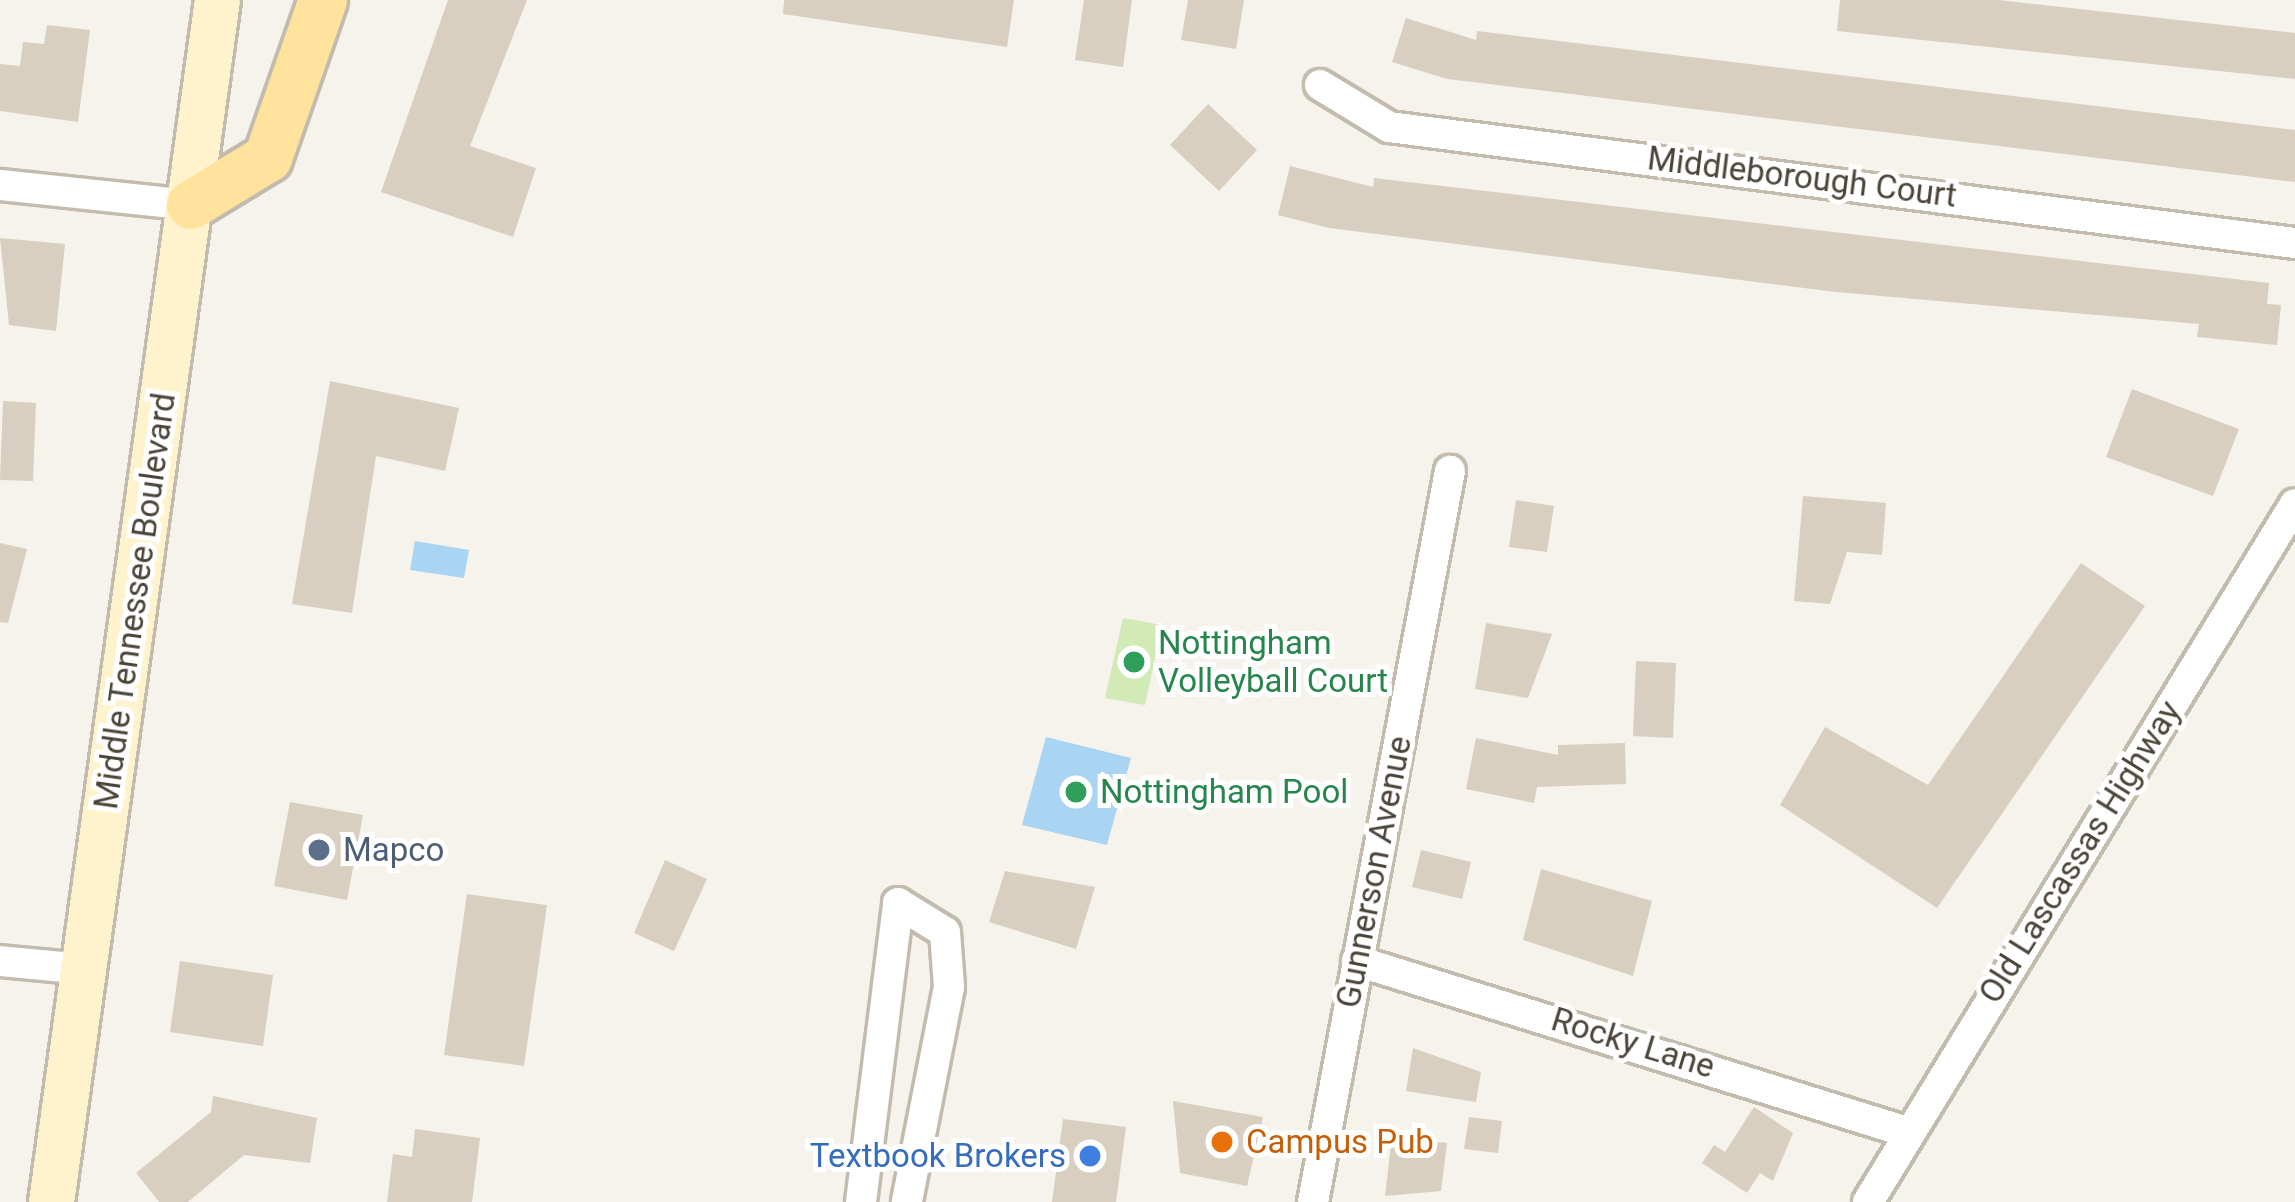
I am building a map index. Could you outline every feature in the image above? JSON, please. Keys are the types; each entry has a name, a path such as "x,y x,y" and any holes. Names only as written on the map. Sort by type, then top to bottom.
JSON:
{"main road":[{"name":"Middle Tennessee Boulevard","path":"51,1202 217,0"},
{"path":"191,205 268,158 323,0"}],"street":[{"name":"Middleborough Court","path":"1319,85 1389,127 2295,243"},
{"path":"0,185 191,205"},
{"name":"Gunnerson Avenue","path":"1312,1202 1450,470"},
{"name":"Old Lascassas Highway","path":"1868,1202 2295,504"},
{"path":"861,1202 898,903 945,932 949,987 908,1202"},
{"path":"0,961 84,969"},
{"name":"Rocky Lane","path":"1358,961 1907,1132"}],"green space":[{"name":"Nottingham Volleyball Court","path":"1123,618 1162,625 1145,705 1105,698"}],"water":[{"path":"415,541 469,550 464,578 410,570"},
{"name":"Nottingham Pool","path":"1046,737 1131,758 1107,845 1022,825"}],"building":[{"path":"448,0 527,0 470,146 536,168 513,237 381,192"},
{"path":"784,0 1014,0 1007,47 783,14"},
{"path":"1084,0 1132,0 1123,67 1075,60"},
{"path":"1188,0 1244,0 1236,49 1181,40"},
{"path":"1840,0 1998,0 2295,33 2295,79 1837,31"},
{"path":"1406,18 1476,40 1477,31 2295,130 2295,182 1447,79 1392,62"},
{"path":"47,25 90,30 78,122 0,111 0,64 20,66 23,42 44,44"},
{"path":"1208,104 1257,150 1219,191 1170,145"},
{"path":"1290,166 1373,187 1374,178 2269,283 2267,304 2281,305 2277,345 2197,337 2199,324 1836,292 1329,228 1278,215"},
{"path":"0,238 65,244 56,331 9,325"},
{"path":"330,381 459,408 445,471 376,456 352,613 292,604"},
{"path":"2132,389 2239,429 2213,496 2106,457"},
{"path":"3,401 36,403 33,481 0,480"},
{"path":"1803,496 1886,503 1882,555 1847,552 1830,604 1794,601"},
{"path":"1516,500 1554,506 1547,552 1509,547"},
{"path":"0,543 27,549 8,623 0,622"},
{"path":"2081,563 2145,606 1937,908 1780,805 1825,727 1928,785"},
{"path":"1486,623 1552,634 1528,698 1475,689"},
{"path":"1636,661 1676,663 1673,738 1633,736"},
{"path":"1476,738 1558,755 1558,745 1625,743 1626,784 1537,787 1534,803 1466,789"},
{"name":"Mapco","path":"290,802 363,815 347,900 274,886"},
{"path":"1421,850 1471,862 1462,899 1412,887"},
{"path":"665,860 707,879 674,951 634,933"},
{"path":"1541,869 1652,901 1633,976 1523,940"},
{"path":"1005,871 1095,887 1076,949 989,922"},
{"path":"467,894 547,905 524,1066 444,1055"},
{"path":"180,961 273,975 263,1046 170,1032"},
{"path":"1413,1048 1481,1072 1476,1102 1406,1091"},
{"path":"213,1096 317,1118 310,1163 244,1155 188,1202 159,1202 136,1173 211,1112"},
{"name":"Campus Pub","path":"1173,1101 1263,1117 1247,1186 1180,1173"},
{"path":"1754,1107 1793,1133 1773,1181 1760,1173 1747,1193 1702,1163 1714,1145 1725,1152"},
{"path":"1469,1117 1502,1121 1498,1153 1464,1149"},
{"name":"Textbook Brokers","path":"1063,1119 1126,1127 1116,1202 1052,1202"},
{"path":"415,1129 480,1138 472,1202 387,1202 393,1154 412,1157"},
{"path":"1392,1137 1447,1143 1441,1191 1385,1196"}],"place":[{"name":"Nottingham Volleyball Court","path":"1134,662"},
{"name":"Nottingham Pool","path":"1076,792"},
{"name":"Mapco","path":"319,850"},
{"name":"Campus Pub","path":"1222,1142"},
{"name":"Textbook Brokers","path":"1090,1156"}]}
